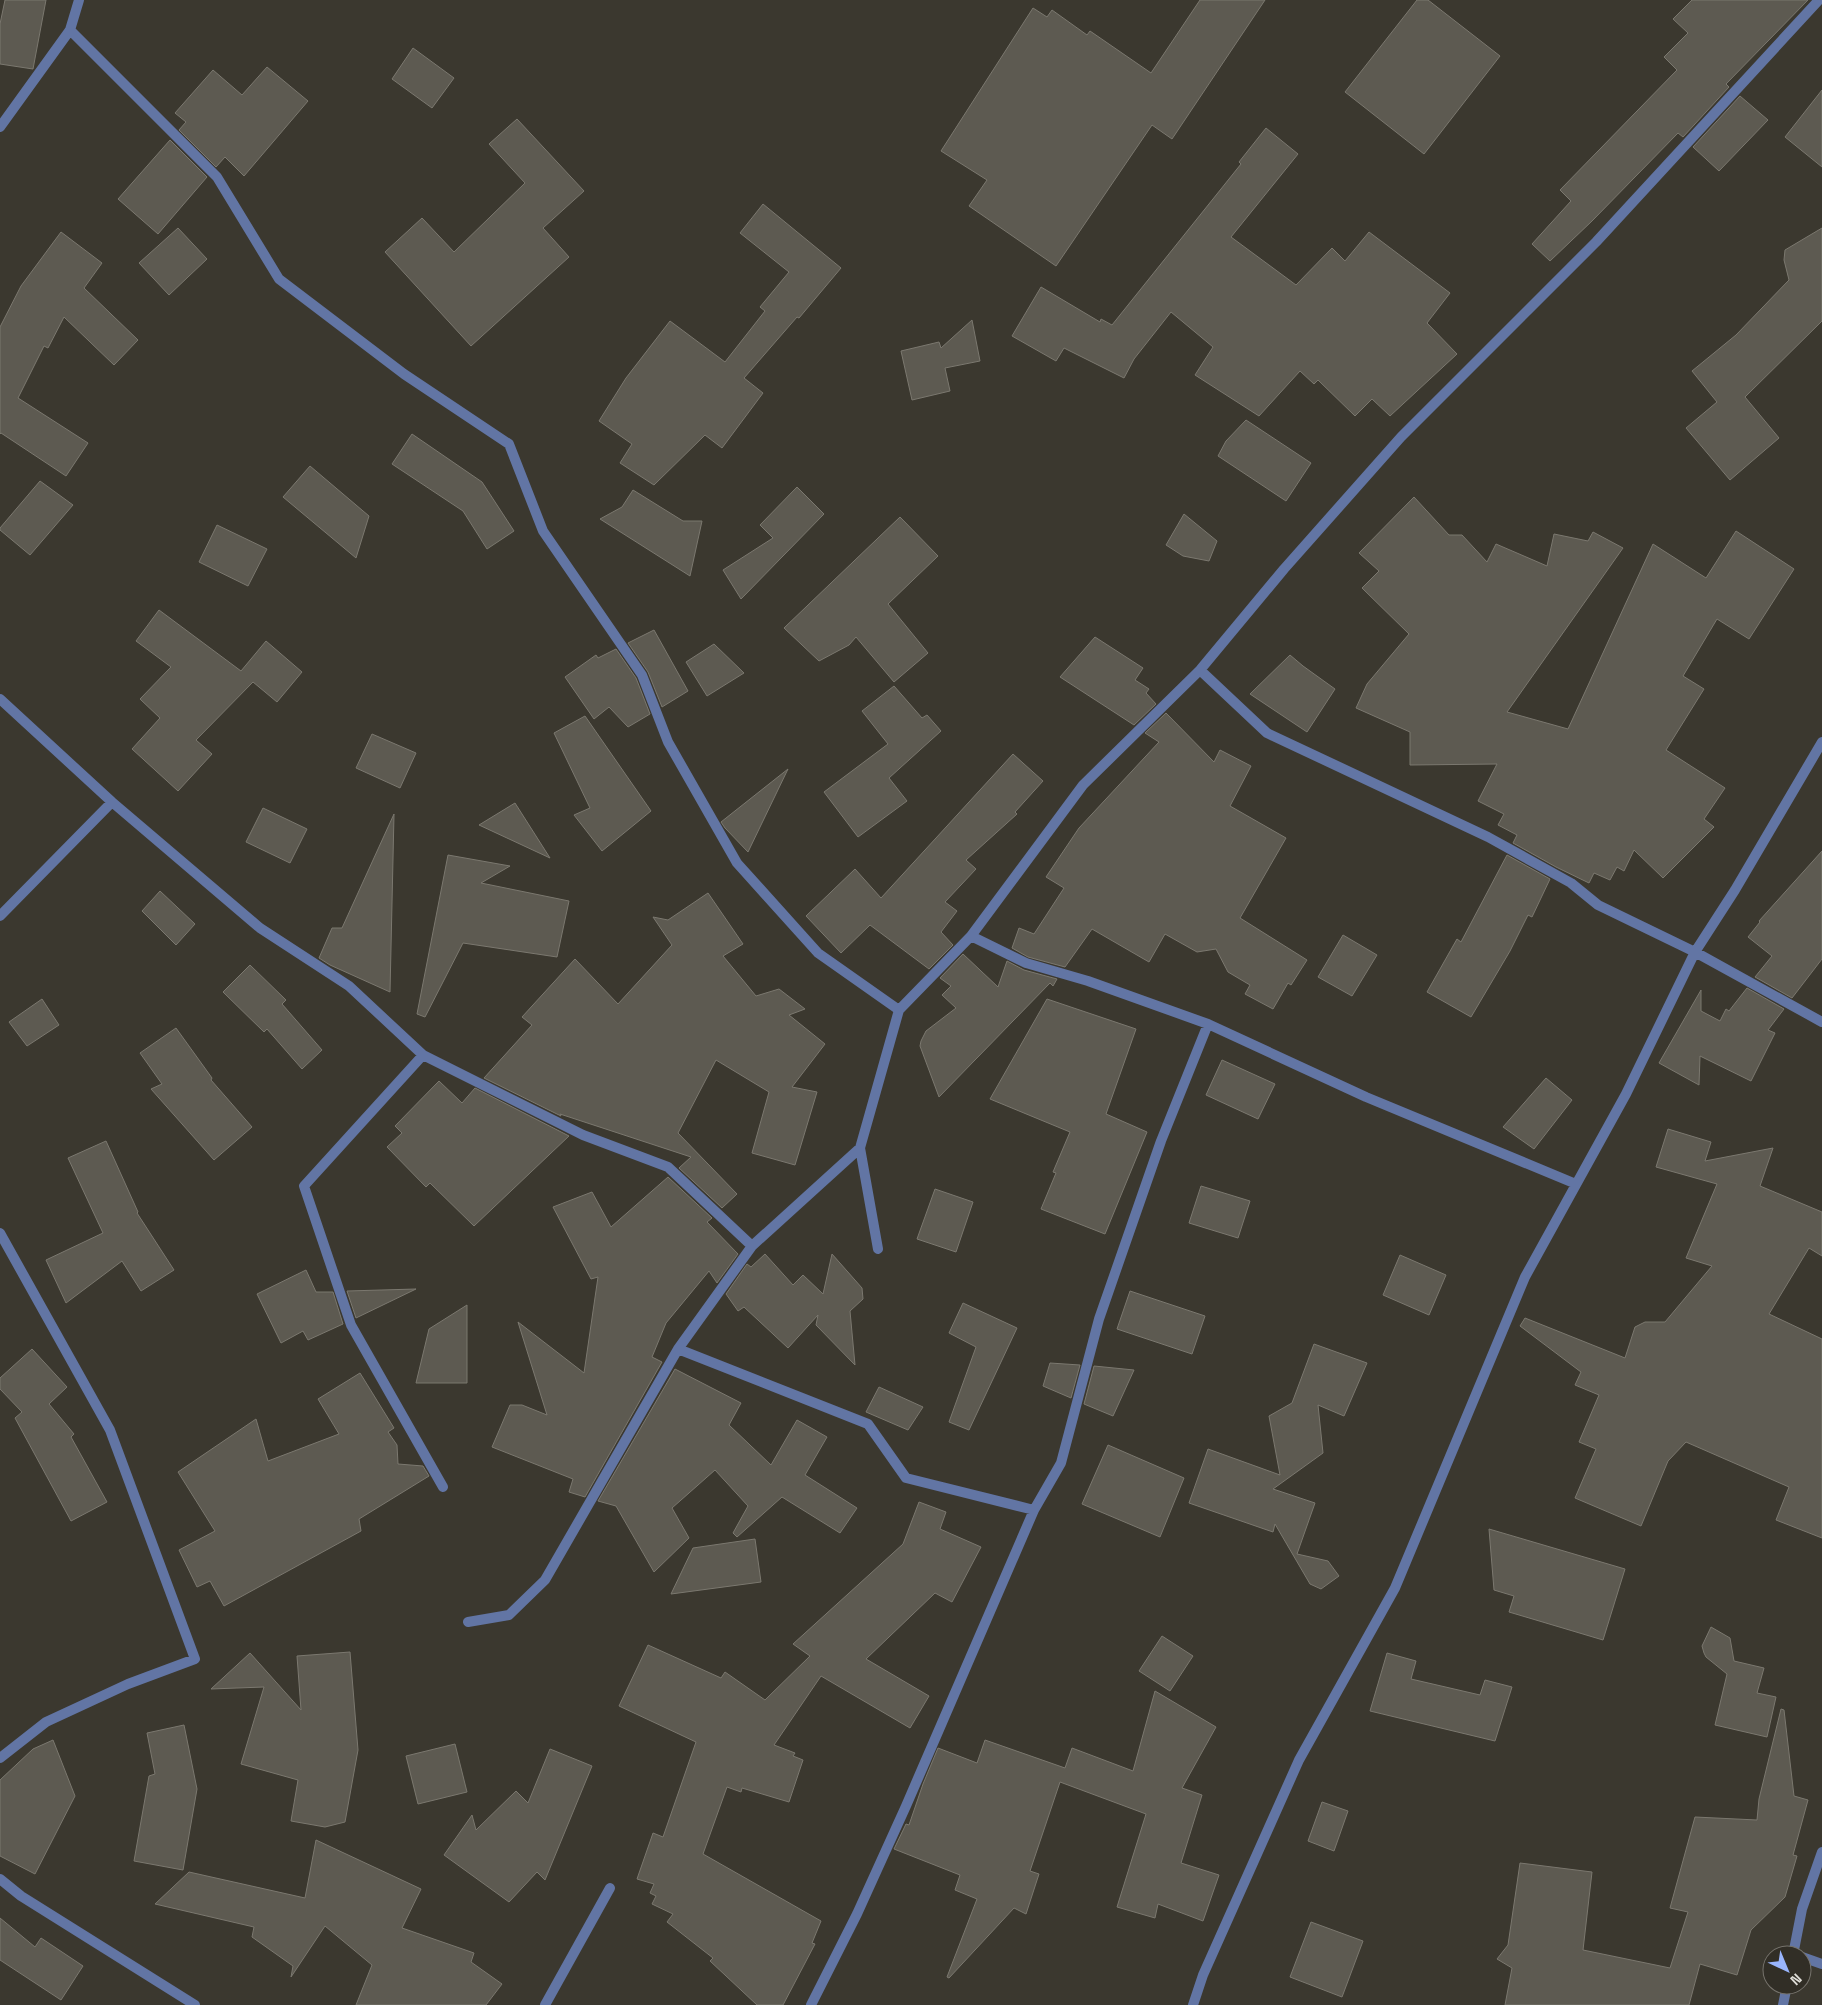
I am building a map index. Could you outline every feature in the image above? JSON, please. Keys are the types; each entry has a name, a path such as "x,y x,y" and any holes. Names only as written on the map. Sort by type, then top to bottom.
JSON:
{"street":[{"path":"0,126 70,30 79,0"},
{"path":"878,1249 860,1148 899,1010 971,936 1083,785 1200,670 1284,568 1401,437 1596,242 1819,0"},
{"path":"70,30 217,177 279,279 404,374 510,444 544,531 642,674 668,742 737,864 818,953 899,1010"},
{"path":"1200,670 1267,733 1488,837 1570,883 1598,906 1695,952 1822,1022"},
{"path":"0,699 112,802 260,928 349,986 423,1056 583,1136 668,1167 752,1246"},
{"path":"1194,2005 1203,1975 1299,1760 1395,1588 1525,1277 1626,1094 1695,952 1735,890 1822,742"},
{"path":"0,916 112,802"},
{"path":"971,936 1026,963 1088,981 1208,1024 1366,1096 1576,1184"},
{"path":"811,2005 857,1914 906,1806 1034,1510 1061,1463 1103,1310 1161,1141 1208,1024"},
{"path":"423,1056 304,1186 351,1325 443,1487"},
{"path":"468,1622 509,1614 545,1580 678,1349 752,1246 860,1148"},
{"path":"0,1233 110,1430 195,1659 128,1684 46,1722 0,1758"},
{"path":"678,1349 868,1424 906,1478 1034,1510"},
{"path":"1797,1945 1802,1909 1822,1852"},
{"path":"0,1879 21,1896 195,2005"},
{"path":"546,2005 610,1888"}],"building":[{"path":"5,0 46,0 33,69 0,64 0,24"},
{"path":"1200,0 1265,0 1172,139 1152,125 1056,266 969,206 987,180 941,151 1033,8 1047,17 1052,10 1087,35 1090,31 1151,73"},
{"path":"1417,0 1428,0 1500,56 1424,154 1345,92"},
{"path":"1692,0 1808,0 1726,84 1729,87 1683,137 1678,133 1550,261 1532,244 1571,201 1560,190 1677,70 1664,57 1688,33 1673,19"},
{"path":"413,48 454,78 432,108 392,79"},
{"path":"267,67 308,101 244,176 225,157 216,167 179,130 186,122 175,113 213,70 242,95"},
{"path":"1822,90 1822,167 1785,137"},
{"path":"1740,96 1768,120 1719,171 1693,147"},
{"path":"517,119 584,191 543,228 569,257 471,346 385,252 422,218 454,252 525,183 489,144"},
{"path":"1266,128 1298,154 1231,237 1296,285 1332,248 1345,261 1369,232 1450,293 1427,323 1457,354 1390,416 1372,399 1355,416 1318,380 1314,384 1300,371 1259,416 1195,375 1213,347 1171,312 1134,359 1124,378 1064,348 1056,361 1012,336 1041,287 1100,322 1101,319 1112,325 1241,164 1239,162"},
{"path":"170,140 207,177 158,234 118,199"},
{"path":"763,204 841,268 799,318 797,317 744,378 763,393 722,448 705,435 654,485 620,463 632,444 599,421 626,378 670,321 725,362 765,311 760,307 789,272 740,233"},
{"path":"178,228 207,259 169,295 139,263"},
{"path":"1822,228 1822,321 1745,397 1779,438 1730,480 1686,428 1717,402 1692,371 1736,335 1789,280 1784,260 1785,250"},
{"path":"61,232 102,263 84,288 138,340 114,365 64,317 48,348 44,346 18,398 88,443 66,476 0,434 0,327 21,286"},
{"path":"972,320 980,361 945,368 950,391 912,400 901,351 939,342 941,348"},
{"path":"1246,420 1311,463 1286,501 1218,456 1226,441"},
{"path":"412,434 482,482 514,531 487,549 463,511 392,464"},
{"path":"310,466 369,516 356,558 283,497"},
{"path":"40,481 73,505 30,555 0,528"},
{"path":"797,487 824,514 741,599 723,570 773,538 760,525"},
{"path":"633,490 683,521 702,521 690,576 600,519 622,507"},
{"path":"1414,497 1449,535 1462,535 1487,562 1496,544 1547,566 1554,534 1588,541 1593,532 1623,548 1507,712 1568,729 1653,544 1706,578 1736,531 1794,569 1749,639 1717,619 1683,676 1704,689 1666,750 1725,788 1704,819 1714,827 1663,878 1634,850 1624,871 1617,867 1610,880 1594,873 1589,883 1556,867 1513,843 1517,835 1498,825 1504,814 1478,801 1497,764 1410,765 1410,732 1356,708 1367,684 1409,634 1362,588 1379,571 1359,553"},
{"path":"1184,514 1217,541 1209,561 1183,556 1166,545"},
{"path":"900,517 938,556 888,604 928,653 894,682 856,637 849,645 819,661 784,628"},
{"path":"217,525 267,549 248,586 199,562"},
{"path":"159,610 241,671 266,641 302,672 277,702 253,682 196,740 212,754 178,791 132,749 160,718 140,699 171,667 136,641"},
{"path":"654,630 688,691 662,707 648,672 628,643"},
{"path":"1095,637 1143,668 1135,680 1149,689 1146,693 1156,704 1134,725 1060,677"},
{"path":"714,644 744,673 707,696 686,662"},
{"path":"616,649 636,678 650,714 628,727 609,707 594,719 565,677 596,655 598,658"},
{"path":"1290,655 1335,689 1307,732 1250,694"},
{"path":"894,686 922,718 927,715 941,731 889,778 907,801 858,837 824,792 888,744 862,711"},
{"path":"1166,713 1214,762 1220,750 1251,766 1230,806 1286,838 1240,918 1307,960 1291,985 1288,983 1273,1009 1245,994 1250,985 1228,972 1216,949 1197,952 1165,934 1149,962 1092,929 1065,967 1028,957 1012,948 1019,928 1034,934 1064,888 1046,877 1079,828 1159,742 1145,733"},
{"path":"585,716 651,811 602,851 574,815 590,808 554,733"},
{"path":"372,734 416,753 400,788 356,768"},
{"path":"1013,754 1043,781 1015,812 1017,814 966,860 976,869 945,902 957,911 941,932 953,945 929,969 870,925 841,953 806,916 855,869 881,898"},
{"path":"788,769 748,852 721,822"},
{"path":"515,803 550,858 479,825"},
{"path":"263,808 307,829 290,863 246,842"},
{"path":"394,814 390,992 330,965 319,958 332,928 342,928"},
{"path":"1822,851 1822,959 1792,998 1755,977 1772,956 1748,937 1759,921"},
{"path":"448,855 510,866 481,883 569,901 557,957 463,943 425,1017 417,1014"},
{"path":"1507,855 1550,879 1532,917 1528,915 1510,951 1471,1017 1427,992 1457,939 1461,942"},
{"path":"160,891 195,924 176,945 142,911"},
{"path":"708,893 743,944 723,956 756,996 779,989 805,1009 789,1015 825,1044 792,1087 817,1092 795,1165 752,1153 769,1092 716,1060 678,1133 737,1194 722,1208 679,1168 691,1157 560,1114 561,1116 484,1078 532,1025 522,1017 575,959 618,1004 672,945 653,917 668,920"},
{"path":"1343,935 1377,955 1352,996 1318,977"},
{"path":"963,954 998,987 1007,961 1024,970 1057,979 1053,986 1050,983 939,1097 920,1046 926,1031 956,1008 942,995 951,986 940,978"},
{"path":"250,965 286,1000 282,1004 322,1050 302,1069 267,1029 264,1032 223,992"},
{"path":"1747,988 1784,1009 1768,1030 1775,1033 1751,1081 1700,1056 1699,1085 1659,1063 1701,990 1701,1011 1720,1021 1726,1009 1729,1011"},
{"path":"42,999 59,1025 27,1046 9,1022"},
{"path":"1047,999 1136,1029 1106,1114 1147,1132 1105,1234 1041,1209 1056,1173 1053,1172 1070,1132 990,1099"},
{"path":"176,1028 212,1078 211,1080 252,1127 214,1160 151,1089 162,1084 140,1053"},
{"path":"1222,1060 1275,1084 1258,1119 1206,1095"},
{"path":"1546,1078 1572,1100 1534,1149 1503,1127"},
{"path":"439,1081 462,1103 475,1088 569,1136 474,1226 430,1183 426,1187 387,1147 402,1133 395,1126"},
{"path":"1668,1129 1711,1142 1705,1161 1773,1148 1760,1186 1822,1212 1822,1256 1809,1248 1769,1314 1822,1339 1822,1538 1776,1520 1789,1487 1686,1442 1668,1461 1641,1526 1575,1498 1596,1449 1579,1442 1599,1395 1575,1385 1581,1372 1520,1326 1525,1318 1625,1358 1635,1327 1645,1322 1665,1322 1712,1266 1686,1258 1717,1184 1656,1167"},
{"path":"106,1141 137,1213 174,1270 141,1291 122,1261 66,1303 46,1260 103,1233 68,1158"},
{"path":"668,1177 712,1218 707,1222 738,1254 717,1283 709,1271 666,1323 652,1357 662,1362 585,1497 569,1492 573,1479 492,1447 510,1405 522,1405 547,1415 518,1322 584,1373 598,1277 591,1279 553,1207 592,1192 611,1227"},
{"path":"1201,1186 1250,1201 1238,1238 1189,1223"},
{"path":"935,1189 973,1202 956,1252 917,1239"},
{"path":"765,1254 793,1285 803,1275 823,1294 832,1254 862,1288 863,1299 850,1311 855,1365 816,1325 818,1315 788,1348 744,1307 738,1311 726,1294 747,1264 751,1267"},
{"path":"1400,1255 1446,1275 1429,1315 1383,1295"},
{"path":"306,1270 316,1292 333,1292 343,1324 308,1340 303,1331 281,1343 257,1294"},
{"path":"416,1289 356,1318 347,1291"},
{"path":"1130,1291 1205,1316 1192,1354 1117,1329"},
{"path":"963,1303 1017,1328 969,1430 949,1422 976,1347 949,1333"},
{"path":"467,1305 467,1383 416,1383 429,1329"},
{"path":"1314,1344 1367,1363 1344,1416 1318,1405 1323,1453 1273,1489 1315,1503 1297,1554 1328,1561 1339,1576 1321,1589 1310,1584 1275,1524 1273,1532 1189,1503 1208,1449 1280,1475 1269,1416 1292,1403"},
{"path":"32,1349 67,1387 49,1404 74,1434 71,1437 107,1502 71,1521 15,1418 22,1412 0,1389 0,1378"},
{"path":"1050,1363 1080,1365 1071,1398 1043,1386"},
{"path":"1094,1366 1134,1370 1113,1416 1084,1404"},
{"path":"675,1369 741,1403 729,1425 771,1465 797,1420 827,1437 805,1475 857,1508 840,1533 782,1497 737,1537 733,1533 748,1506 715,1470 672,1508 689,1538 654,1572 616,1506 598,1501"},
{"path":"360,1373 394,1428 388,1432 397,1445 398,1464 423,1466 429,1476 359,1519 361,1531 224,1606 210,1581 197,1587 179,1550 215,1531 178,1472 256,1419 268,1461 339,1434 318,1399"},
{"path":"879,1387 923,1407 908,1430 866,1412"},
{"path":"1108,1445 1184,1478 1160,1537 1082,1504"},
{"path":"919,1502 946,1512 940,1529 981,1547 952,1602 935,1593 866,1659 929,1696 910,1728 821,1676 774,1745 795,1753 793,1756 803,1760 789,1802 742,1788 741,1792 727,1787 703,1854 821,1921 812,1943 815,1944 783,2005 757,2005 710,1961 713,1958 667,1922 673,1914 652,1904 656,1896 650,1893 654,1884 637,1879 653,1833 663,1837 696,1742 619,1706 648,1645 721,1678 725,1672 765,1700 810,1656 793,1644 903,1544"},
{"path":"1489,1529 1625,1569 1603,1640 1509,1612 1514,1596 1494,1590"},
{"path":"755,1539 761,1582 671,1594 693,1548"},
{"path":"1711,1627 1730,1638 1734,1661 1764,1668 1757,1693 1776,1697 1767,1737 1715,1725 1727,1674 1706,1657 1704,1653 1702,1646"},
{"path":"1162,1636 1193,1656 1170,1691 1139,1671"},
{"path":"350,1652 358,1750 345,1822 325,1827 291,1821 298,1780 241,1764 264,1687 211,1689 250,1653 301,1710 297,1656"},
{"path":"1387,1653 1416,1661 1411,1679 1480,1695 1485,1680 1512,1687 1495,1741 1370,1711"},
{"path":"1155,1691 1216,1727 1182,1788 1202,1795 1181,1863 1219,1875 1203,1921 1158,1904 1155,1918 1117,1907 1146,1814 1060,1782 1030,1871 1039,1874 1026,1914 1014,1908 949,1978 947,1977 977,1899 955,1890 960,1875 894,1849 906,1824 909,1825 938,1748 977,1763 985,1740 1065,1768 1072,1748 1133,1771"},
{"path":"1781,1709 1784,1710 1794,1796 1808,1800 1793,1855 1797,1856 1785,1897 1751,1930 1737,1975 1700,1964 1689,2005 1505,2005 1512,1968 1497,1959 1508,1945 1520,1863 1592,1872 1583,1950 1670,1968 1688,1912 1670,1908 1695,1817 1757,1820 1759,1799"},
{"path":"184,1725 197,1789 183,1870 134,1861 149,1776 155,1774 147,1733"},
{"path":"53,1740 75,1796 35,1874 0,1856 0,1780 33,1749"},
{"path":"455,1744 467,1792 418,1804 406,1756"},
{"path":"550,1749 592,1766 545,1880 537,1872 509,1902 444,1855 472,1815 476,1830 516,1791 528,1803"},
{"path":"1322,1802 1348,1811 1334,1851 1308,1841"},
{"path":"316,1840 421,1889 402,1928 474,1953 471,1962 502,1984 486,2005 356,2005 372,1965 325,1926 291,1977 293,1966 252,1937 254,1927 155,1904 189,1872 305,1898"},
{"path":"0,1918 35,1947 41,1938 83,1966 61,2000 0,1960"},
{"path":"1311,1922 1363,1941 1342,1997 1290,1977"}]}
